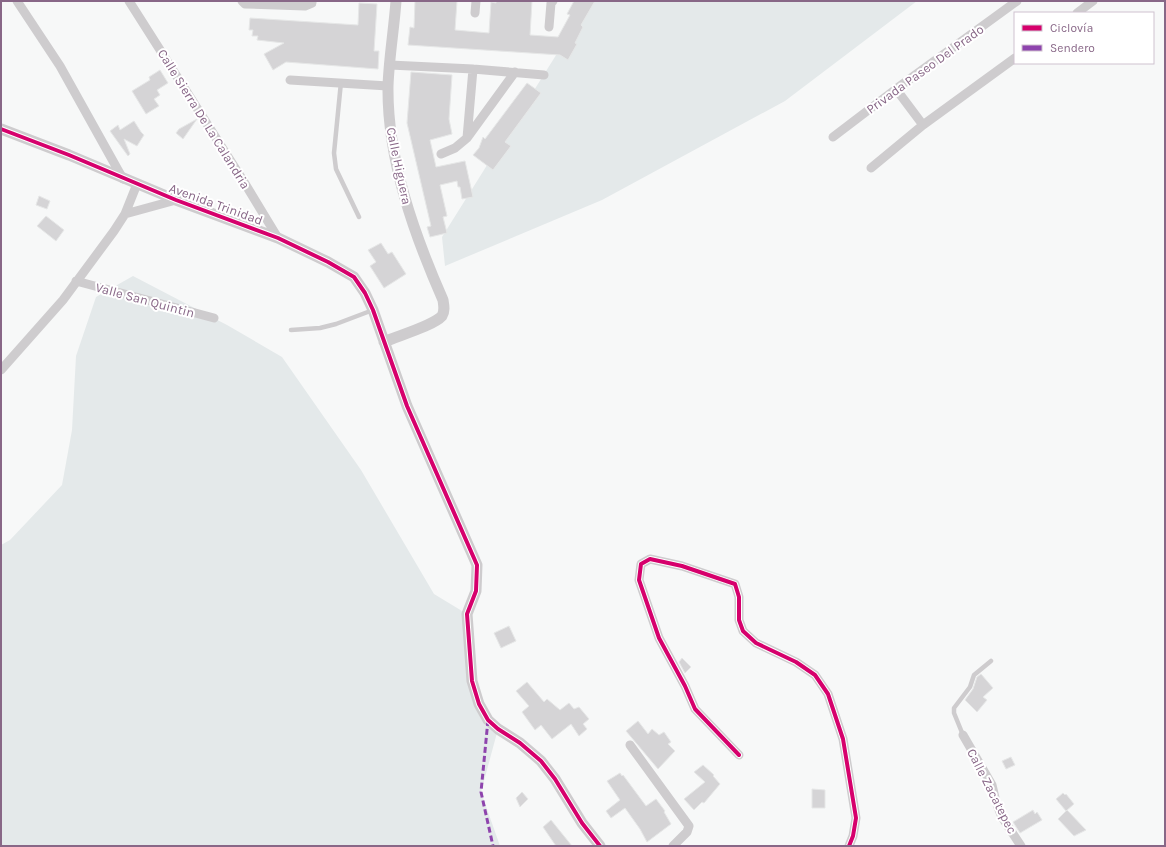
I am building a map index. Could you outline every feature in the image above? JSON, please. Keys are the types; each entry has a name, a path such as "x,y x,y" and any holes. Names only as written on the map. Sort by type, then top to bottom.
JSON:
{"street":[{"path":"17,1 60,66 123,179"},
{"name":"Calle Sierra De La Calandria","path":"129,1 278,238"},
{"path":"242,1 245,4 305,6 312,3 312,1"},
{"name":"Calle Higuera","path":"384,342 432,323 442,315 445,308 413,225 396,160 390,121 388,86 396,1"},
{"path":"475,13 476,1"},
{"name":"Privada Paseo Del Prado","path":"833,137 1017,1"},
{"path":"1078,12 1093,1"},
{"path":"549,27 552,2"},
{"path":"871,168 923,125 1014,59"},
{"path":"390,65 473,69 544,75"},
{"path":"467,138 473,69"},
{"path":"441,154 455,148 467,138 515,72"},
{"path":"290,80 388,86"},
{"path":"896,89 923,125"},
{"name":"Avenida Trinidad","path":"1,129 69,155 176,200 278,238 328,262 354,277 365,293 373,310 407,406 477,565 476,590 467,614 472,681 479,704 488,720 498,729 520,743 541,761 555,779 582,823 600,846"},
{"path":"1,370 63,300 114,231 125,214 137,184"},
{"path":"125,214 176,200"},
{"name":"Valle San Quintin","path":"76,281 214,318"},
{"path":"739,755 695,709 685,686 659,638 639,580 640,564 650,559 682,566 735,584 739,597 739,620 743,631 756,643 796,662 815,675 828,694 843,739 856,818 850,846"},
{"name":"Calle Zacatepec","path":"963,735 992,785 1002,817 1021,846"},
{"path":"630,745 689,826 687,832 673,846"}],"lane":[{"path":"341,82 334,153 336,170 359,217"},
{"path":"291,330 320,328 336,324 373,310"},
{"path":"963,735 954,713 954,708 970,687 974,675 991,661"}],"shaded area":[{"path":"590,1 917,1 785,101 602,200 445,266 442,237"},
{"path":"133,276 227,325 282,357 361,470 434,594 467,614 472,681 498,729 481,792 500,846 1,846 1,545 10,540 62,485 72,430 76,356 96,297"}],"building":[{"path":"415,1 457,1 455,30 489,33 491,2 532,1 530,35 558,37 570,15 567,14 574,1 595,1 581,25 583,27 575,43 577,44 568,60 560,55 408,45 410,27 414,28"},
{"path":"359,3 377,4 374,51 379,51 378,69 286,62 273,70 264,54 284,43 257,40 258,36 252,36 253,30 249,30 250,18 358,25"},
{"path":"160,70 168,83 157,90 160,95 154,99 159,106 146,114 132,91 150,80 149,77"},
{"path":"411,72 452,75 449,119 452,134 430,140 436,167 465,161 473,197 462,199 460,187 458,187 457,181 440,185 447,216 443,217 447,233 430,237 427,227 431,226 407,123"},
{"path":"527,83 541,93 505,142 511,146 493,170 473,155 479,148 483,137 485,139"},
{"path":"197,119 183,139 176,133 179,129"},
{"path":"134,121 144,135 137,146 124,139 130,154 128,156 110,131 118,125 120,130"},
{"path":"39,196 50,201 47,209 36,205"},
{"path":"46,216 64,230 56,241 37,226"},
{"path":"381,243 388,254 392,252 406,274 384,288 370,266 376,262 368,250"},
{"path":"509,626 516,641 501,648 494,633"},
{"path":"682,658 691,667 685,673 679,662"},
{"path":"981,674 993,688 983,697 987,700 977,712 965,700 973,689 977,677"},
{"path":"527,682 544,702 547,699 560,710 569,703 574,709 579,707 589,719 583,724 587,729 579,736 571,724 552,739 541,725 535,730 522,712 529,706 516,691"},
{"path":"638,721 648,734 652,729 659,735 664,732 671,742 668,744 675,751 658,769 626,731"},
{"path":"1011,757 1015,765 1006,769 1002,761"},
{"path":"703,765 714,775 713,776 720,784 704,803 702,802 694,810 684,799 705,782 694,772"},
{"path":"620,773 646,806 656,799 665,811 664,812 671,824 647,842 625,808 611,818 606,811 620,800 607,781"},
{"path":"812,789 825,790 825,808 812,808"},
{"path":"522,792 528,799 520,807 516,798"},
{"path":"1063,793 1065,795 1066,794 1074,804 1066,811 1056,799"},
{"path":"1033,810 1035,814 1037,812 1042,820 1020,833 1013,822"},
{"path":"1067,810 1086,830 1074,836 1058,819"},
{"path":"551,820 572,846 556,846 543,827"}],"marked path":[{"path":"488,720 481,792 493,846"}],"cycle path":[{"path":"1,129 69,155 176,200 278,238 328,262 354,277 365,293 373,310 407,406 477,565 476,591 467,614 472,681 479,704 488,720 498,729 520,743 541,761 555,779 582,823 600,846"},
{"path":"739,755 695,709 685,686 659,638 639,580 641,564 650,559 682,566 735,584 739,597 739,620 743,631 756,643 796,662 815,675 828,694 843,739 856,818 853,836 849,846"}]}
